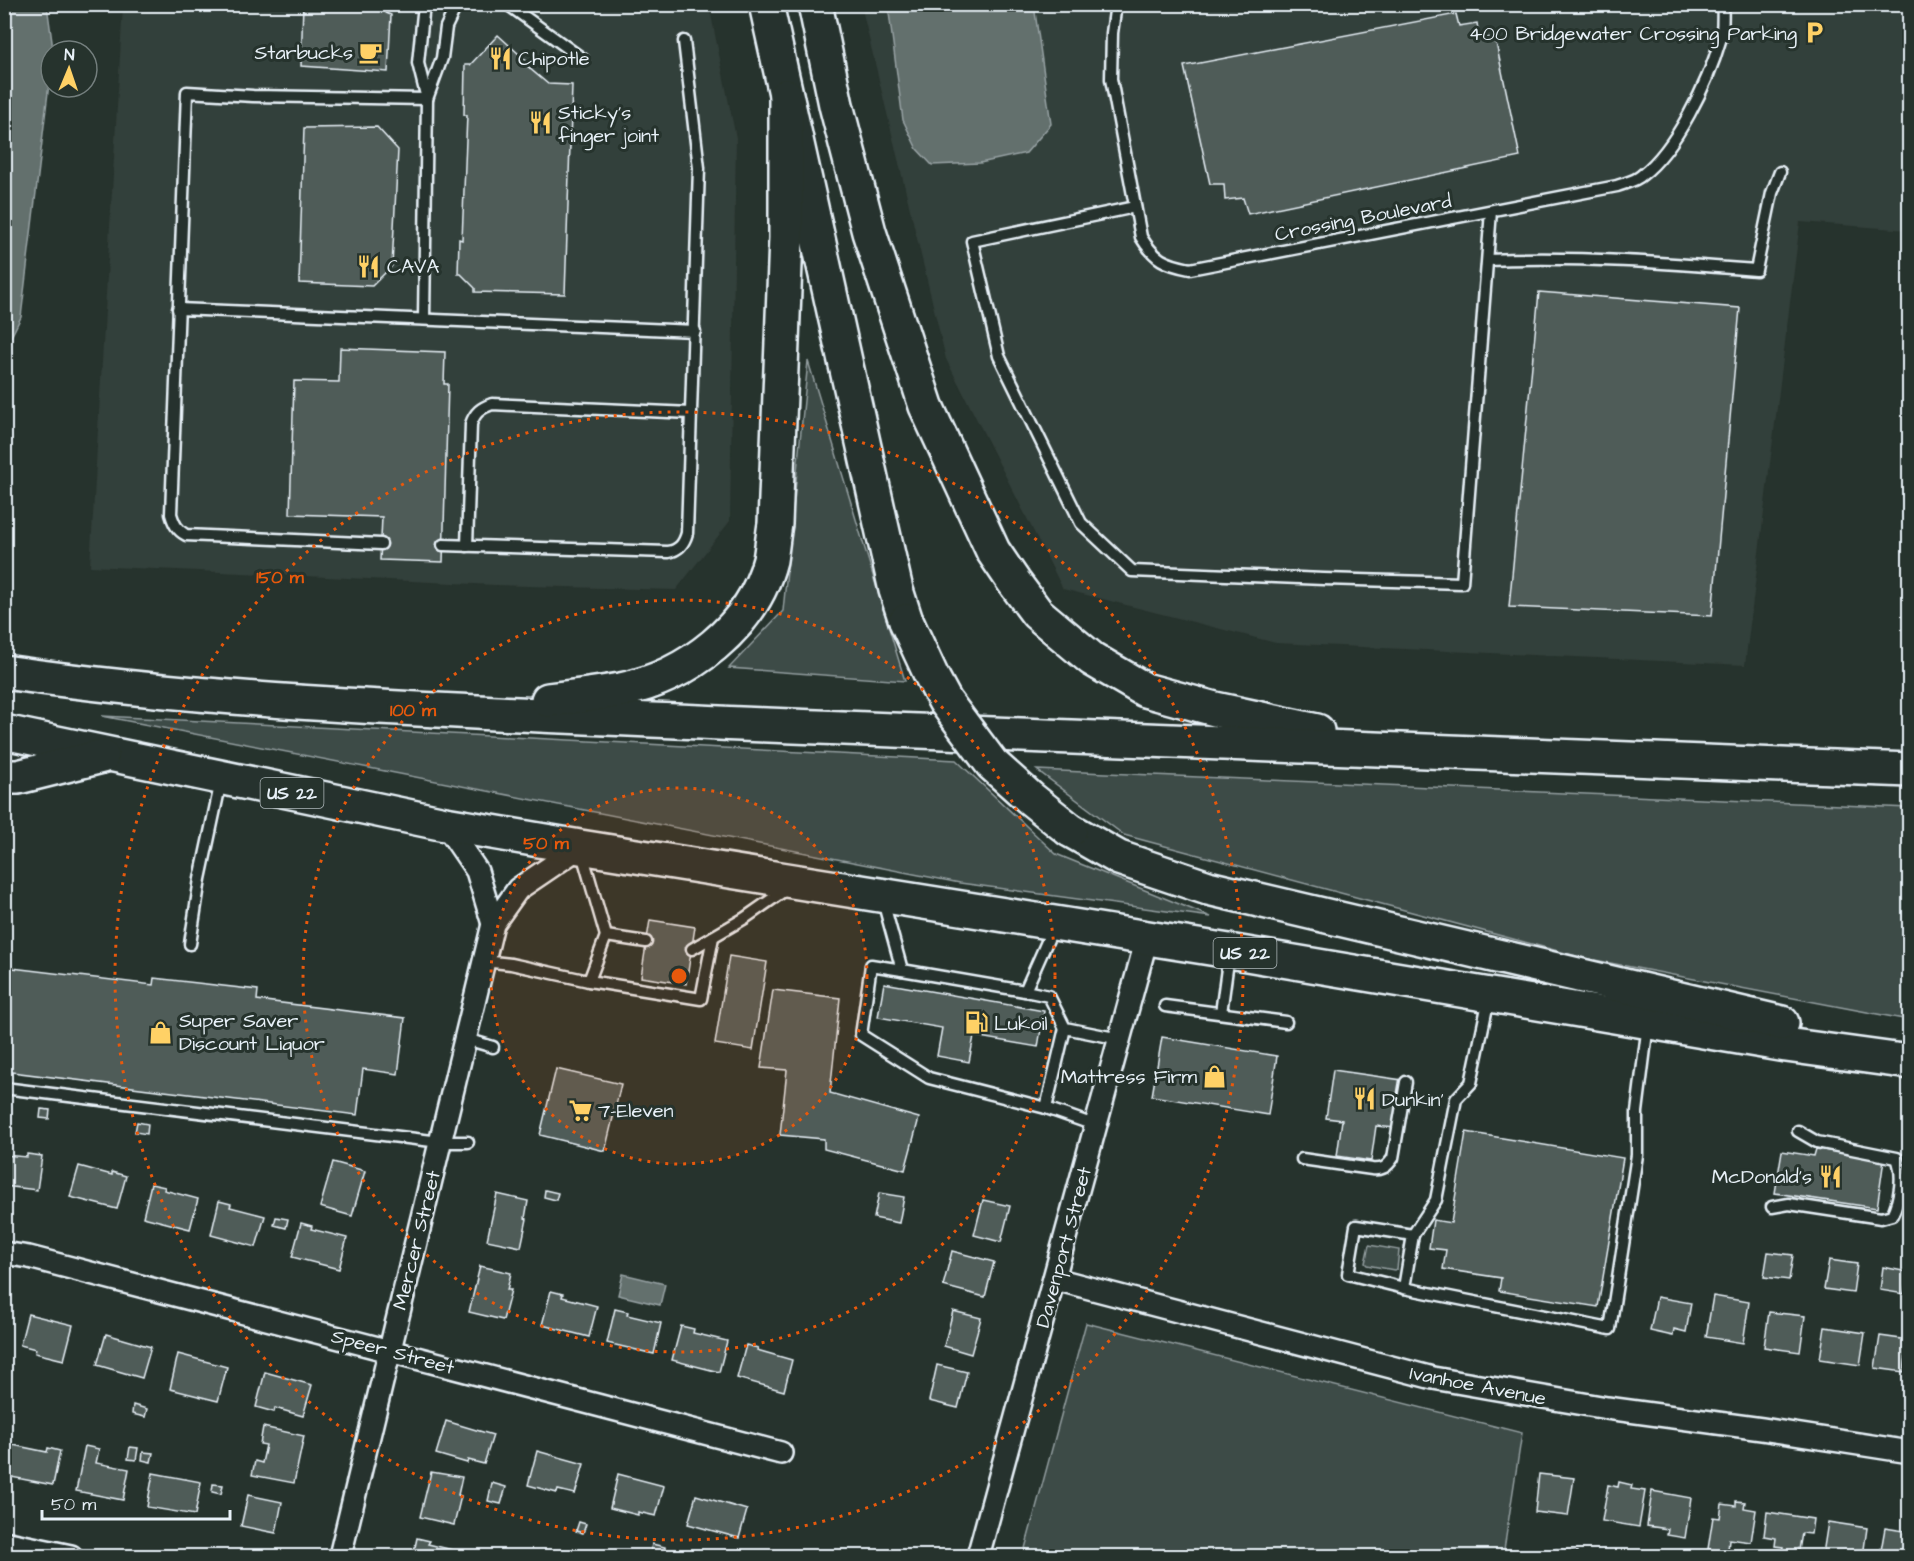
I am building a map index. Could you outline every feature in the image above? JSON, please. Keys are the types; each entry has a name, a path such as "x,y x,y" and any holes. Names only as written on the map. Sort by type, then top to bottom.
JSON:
{"highway":[{"path":"766,4 896,590 906,621 945,701 992,764 1070,830 1119,858 1208,888 1748,1016 1910,1050"},
{"path":"815,4 836,105 869,232 926,406 993,551 1037,613 1092,659 1145,690 1215,709 1404,750"},
{"path":"469,711 623,689 675,672 706,653 731,629 754,597 769,561 775,524 786,238 786,96"},
{"path":"4,650 46,678"},
{"path":"4,672 313,704 1046,737 1910,770"},
{"name":"US 22","path":"4,732 445,824 1229,951 1786,1045 1910,1062"},
{"path":"4,777 18,777 109,754"}],"street":[{"path":"445,824 477,870 493,924"},
{"name":"Mercer Street","path":"340,1557 493,924 518,889 580,847"},
{"name":"Davenport Street","path":"978,1557 1147,938"},
{"name":"Speer Street","path":"4,1253 29,1257 782,1453"},
{"name":"Ivanhoe Avenue","path":"1055,1279 1432,1378 1607,1408 1910,1452"},
{"path":"4,1542 71,1557"}],"lane":[{"path":"424,4 418,63 427,99 424,319"},
{"path":"427,99 442,58 446,27 457,4"},
{"path":"507,4 584,59"},
{"name":"Crossing Boulevard","path":"1116,4 1112,33 1111,79 1141,237 1149,251 1159,260 1190,269 1617,186 1640,177 1657,162 1675,140 1703,84 1721,39 1723,4"},
{"path":"443,545 668,552 681,547 687,533 699,168 684,41"},
{"path":"381,544 186,536 179,531 171,514 187,92 253,96 427,99"},
{"path":"1488,260 1548,257 1645,261 1756,270 1772,193 1780,172"},
{"path":"1135,207 972,241 999,356 1081,522 1132,571 1462,583 1491,211"},
{"path":"178,309 695,331"},
{"path":"467,546 471,424 475,414 483,407 492,404 691,413"},
{"path":"190,944 200,879 221,778"},
{"path":"580,847 596,895 606,936 589,981"},
{"path":"692,949 745,918 797,881"},
{"path":"881,895 902,970"},
{"path":"1025,991 1055,923"},
{"path":"606,936 646,942"},
{"path":"484,961 701,999 713,937"},
{"path":"1221,1013 1229,951"},
{"path":"1046,1108 1065,1028 1049,996 871,965 861,1035 929,1077 1046,1108 1097,1126"},
{"path":"1404,1288 1413,1235 1436,1200 1456,1099 1471,1083 1490,995"},
{"path":"1165,1006 1286,1022"},
{"path":"1413,1235 1356,1226 1348,1274 1404,1288 1610,1329 1637,1155 1637,1112 1648,1022"},
{"path":"1065,1028 1120,1039"},
{"path":"465,1039 493,1047"},
{"path":"1302,1159 1379,1170 1387,1167 1393,1158 1406,1082"},
{"path":"4,1088 440,1142 468,1142"},
{"path":"1772,1207 1789,1204 1881,1218 1892,1215 1897,1204 1901,1169 1897,1158 1817,1142 1798,1131"}],"shaded area":[{"path":"5,4 47,5 52,39 39,39 39,99 47,99 21,317 5,349"},
{"path":"123,5 709,5 736,138 730,521 676,590 495,585 90,566"},
{"path":"861,5 1909,5 1909,230 1800,222 1745,665 1276,643 1063,589 946,359"},
{"path":"888,5 1034,5 1051,124 1026,153 980,163 932,165 917,149 903,120"},
{"path":"808,361 905,681 729,668 783,611"},
{"path":"102,716 956,760 1056,854 1211,917 960,883"},
{"path":"1037,770 1909,808 1909,1020 1584,958 1124,835"},
{"path":"1369,1245 1399,1250 1397,1269 1367,1265 1365,1263"},
{"path":"623,1274 665,1284 660,1305 618,1295"},
{"path":"1086,1323 1522,1433 1503,1556 1023,1556"}],"building":[{"path":"303,4 387,4 386,13 391,15 388,72 301,66"},
{"path":"1456,14 1459,26 1477,23 1479,37 1495,38 1520,157 1248,214 1243,198 1225,200 1224,184 1210,184 1184,66"},
{"path":"498,35 530,64 528,67 548,84 572,85 565,294 475,292 475,288 461,274 458,274 459,239 462,240 467,115 464,115 465,65 470,65"},
{"path":"377,127 398,150 392,266 372,286 299,283 304,128"},
{"path":"1539,292 1740,308 1712,616 1509,607"},
{"path":"340,348 445,352 444,384 448,384 443,562 380,560 382,517 290,514 294,381 339,382"},
{"path":"650,920 695,927 686,984 641,977"},
{"path":"729,956 767,962 753,1050 715,1044"},
{"path":"4,967 153,985 154,978 258,990 257,1000 405,1018 398,1074 363,1069 357,1115 4,1071"},
{"name":"Lukoil","path":"884,983 1044,1011 1038,1047 974,1036 969,1062 937,1056 942,1028 878,1017"},
{"path":"773,990 840,998 830,1093 919,1118 905,1170 824,1149 824,1139 780,1135 787,1070 761,1068"},
{"name":"Mattress Firm","path":"1162,1037 1277,1056 1268,1115 1152,1096"},
{"name":"7-Eleven","path":"556,1069 621,1084 605,1151 540,1135"},
{"name":"Dunkin'","path":"1333,1070 1402,1080 1395,1128 1376,1126 1371,1161 1337,1156 1342,1120 1326,1118"},
{"path":"41,1109 50,1110 49,1119 40,1118"},
{"path":"137,1122 148,1124 147,1134 135,1132"},
{"path":"1466,1132 1623,1158 1598,1307 1499,1291 1501,1278 1443,1269 1446,1250 1429,1248 1433,1220 1451,1223"},
{"name":"McDonald's","path":"1816,1149 1884,1159 1877,1208 1775,1193 1782,1151 1814,1156"},
{"path":"27,1154 42,1156 37,1190 4,1186 4,1155 27,1157"},
{"path":"333,1162 365,1171 352,1216 320,1207"},
{"path":"79,1166 112,1175 112,1172 126,1176 117,1209 70,1197"},
{"path":"151,1184 198,1199 190,1229 143,1217"},
{"path":"545,1190 558,1193 556,1200 544,1197"},
{"path":"879,1193 904,1197 899,1223 874,1218"},
{"path":"497,1194 528,1201 521,1247 487,1240"},
{"path":"983,1200 1010,1206 1001,1242 974,1235"},
{"path":"219,1201 231,1204 230,1207 265,1216 256,1247 211,1235"},
{"path":"276,1217 288,1219 286,1228 274,1225"},
{"path":"301,1223 312,1226 311,1229 347,1238 339,1269 292,1257"},
{"path":"952,1251 994,1262 985,1297 943,1286"},
{"path":"1768,1252 1793,1255 1789,1280 1764,1277"},
{"path":"1829,1260 1857,1264 1853,1293 1824,1289"},
{"path":"480,1266 511,1273 507,1290 511,1290 503,1320 469,1312"},
{"path":"1883,1267 1908,1272 1904,1294 1880,1290"},
{"path":"551,1291 563,1294 562,1297 597,1306 589,1337 542,1325"},
{"path":"1713,1296 1749,1302 1743,1343 1706,1337"},
{"path":"1657,1297 1691,1303 1686,1332 1674,1329 1673,1336 1650,1331"},
{"path":"615,1309 628,1312 627,1315 661,1323 654,1354 607,1343"},
{"path":"953,1311 981,1318 971,1354 944,1346"},
{"path":"1769,1312 1805,1316 1800,1352 1764,1347"},
{"path":"28,1314 73,1325 64,1360 35,1353 36,1349 20,1345"},
{"path":"681,1326 694,1329 693,1333 727,1341 719,1372 672,1360"},
{"path":"1825,1327 1865,1333 1860,1365 1820,1359"},
{"path":"106,1334 151,1347 142,1378 97,1365"},
{"path":"1880,1336 1908,1340 1904,1372 1875,1368"},
{"path":"746,1345 792,1360 784,1391 737,1378"},
{"path":"178,1354 227,1367 218,1401 170,1389"},
{"path":"937,1365 967,1372 958,1408 929,1401"},
{"path":"265,1372 312,1385 303,1416 275,1408 274,1412 256,1407"},
{"path":"133,1405 147,1409 145,1417 132,1414"},
{"path":"446,1421 493,1435 484,1464 468,1460 467,1463 436,1454"},
{"path":"263,1427 304,1436 294,1483 252,1475 255,1461 262,1463 266,1445 260,1444"},
{"path":"13,1445 47,1452 48,1448 60,1451 53,1485 6,1476"},
{"path":"85,1446 99,1449 96,1463 129,1469 123,1500 76,1491"},
{"path":"130,1447 138,1448 136,1460 128,1459"},
{"path":"537,1451 584,1464 575,1494 558,1490 557,1493 528,1485"},
{"path":"143,1452 153,1453 151,1462 142,1460"},
{"path":"431,1472 462,1477 458,1495 461,1496 454,1525 420,1517"},
{"path":"153,1473 201,1482 195,1515 147,1507"},
{"path":"618,1474 664,1486 656,1516 638,1512 638,1515 610,1508"},
{"path":"1539,1474 1574,1478 1568,1516 1535,1512"},
{"path":"1619,1482 1632,1485 1631,1489 1645,1491 1639,1527 1602,1521 1608,1485 1618,1487"},
{"path":"492,1483 506,1487 501,1504 488,1501"},
{"path":"213,1484 223,1485 221,1494 212,1492"},
{"path":"1652,1491 1691,1498 1685,1538 1667,1535 1668,1529 1647,1526"},
{"path":"248,1495 282,1502 276,1533 241,1526"},
{"path":"696,1495 747,1510 739,1538 688,1524"},
{"path":"1736,1501 1745,1502 1744,1508 1756,1510 1751,1542 1729,1539 1728,1551 1708,1549 1713,1517 1720,1518 1722,1504 1736,1506"},
{"path":"1767,1512 1813,1519 1811,1534 1802,1533 1798,1556 1781,1556 1783,1547 1775,1546 1776,1538 1764,1536"},
{"path":"579,1522 586,1524 583,1533 576,1531"},
{"path":"1828,1522 1867,1528 1863,1556 1825,1556 1826,1554 1823,1554"},
{"path":"1885,1528 1910,1532 1910,1556 1880,1556"},
{"path":"417,1538 430,1541 428,1544 461,1552 460,1556 413,1556"},
{"path":"652,1544 665,1547 663,1556 650,1554"},
{"path":"1556,1549 1578,1552 1577,1556 1555,1556"}],"place":[{"name":"400 Bridgewater Crossing Parking","path":"1815,33"},
{"name":"Starbucks","path":"371,52"},
{"name":"Chipotle","path":"500,58"},
{"name":"Sticky's finger joint","path":"540,123"},
{"name":"CAVA","path":"369,266"},
{"name":"Lukoil","path":"976,1023"},
{"name":"Super Saver Discount Liquor","path":"161,1032"},
{"name":"Mattress Firm","path":"1215,1076"},
{"name":"Dunkin'","path":"1364,1099"},
{"name":"7-Eleven","path":"580,1110"},
{"name":"McDonald's","path":"1830,1176"}]}
